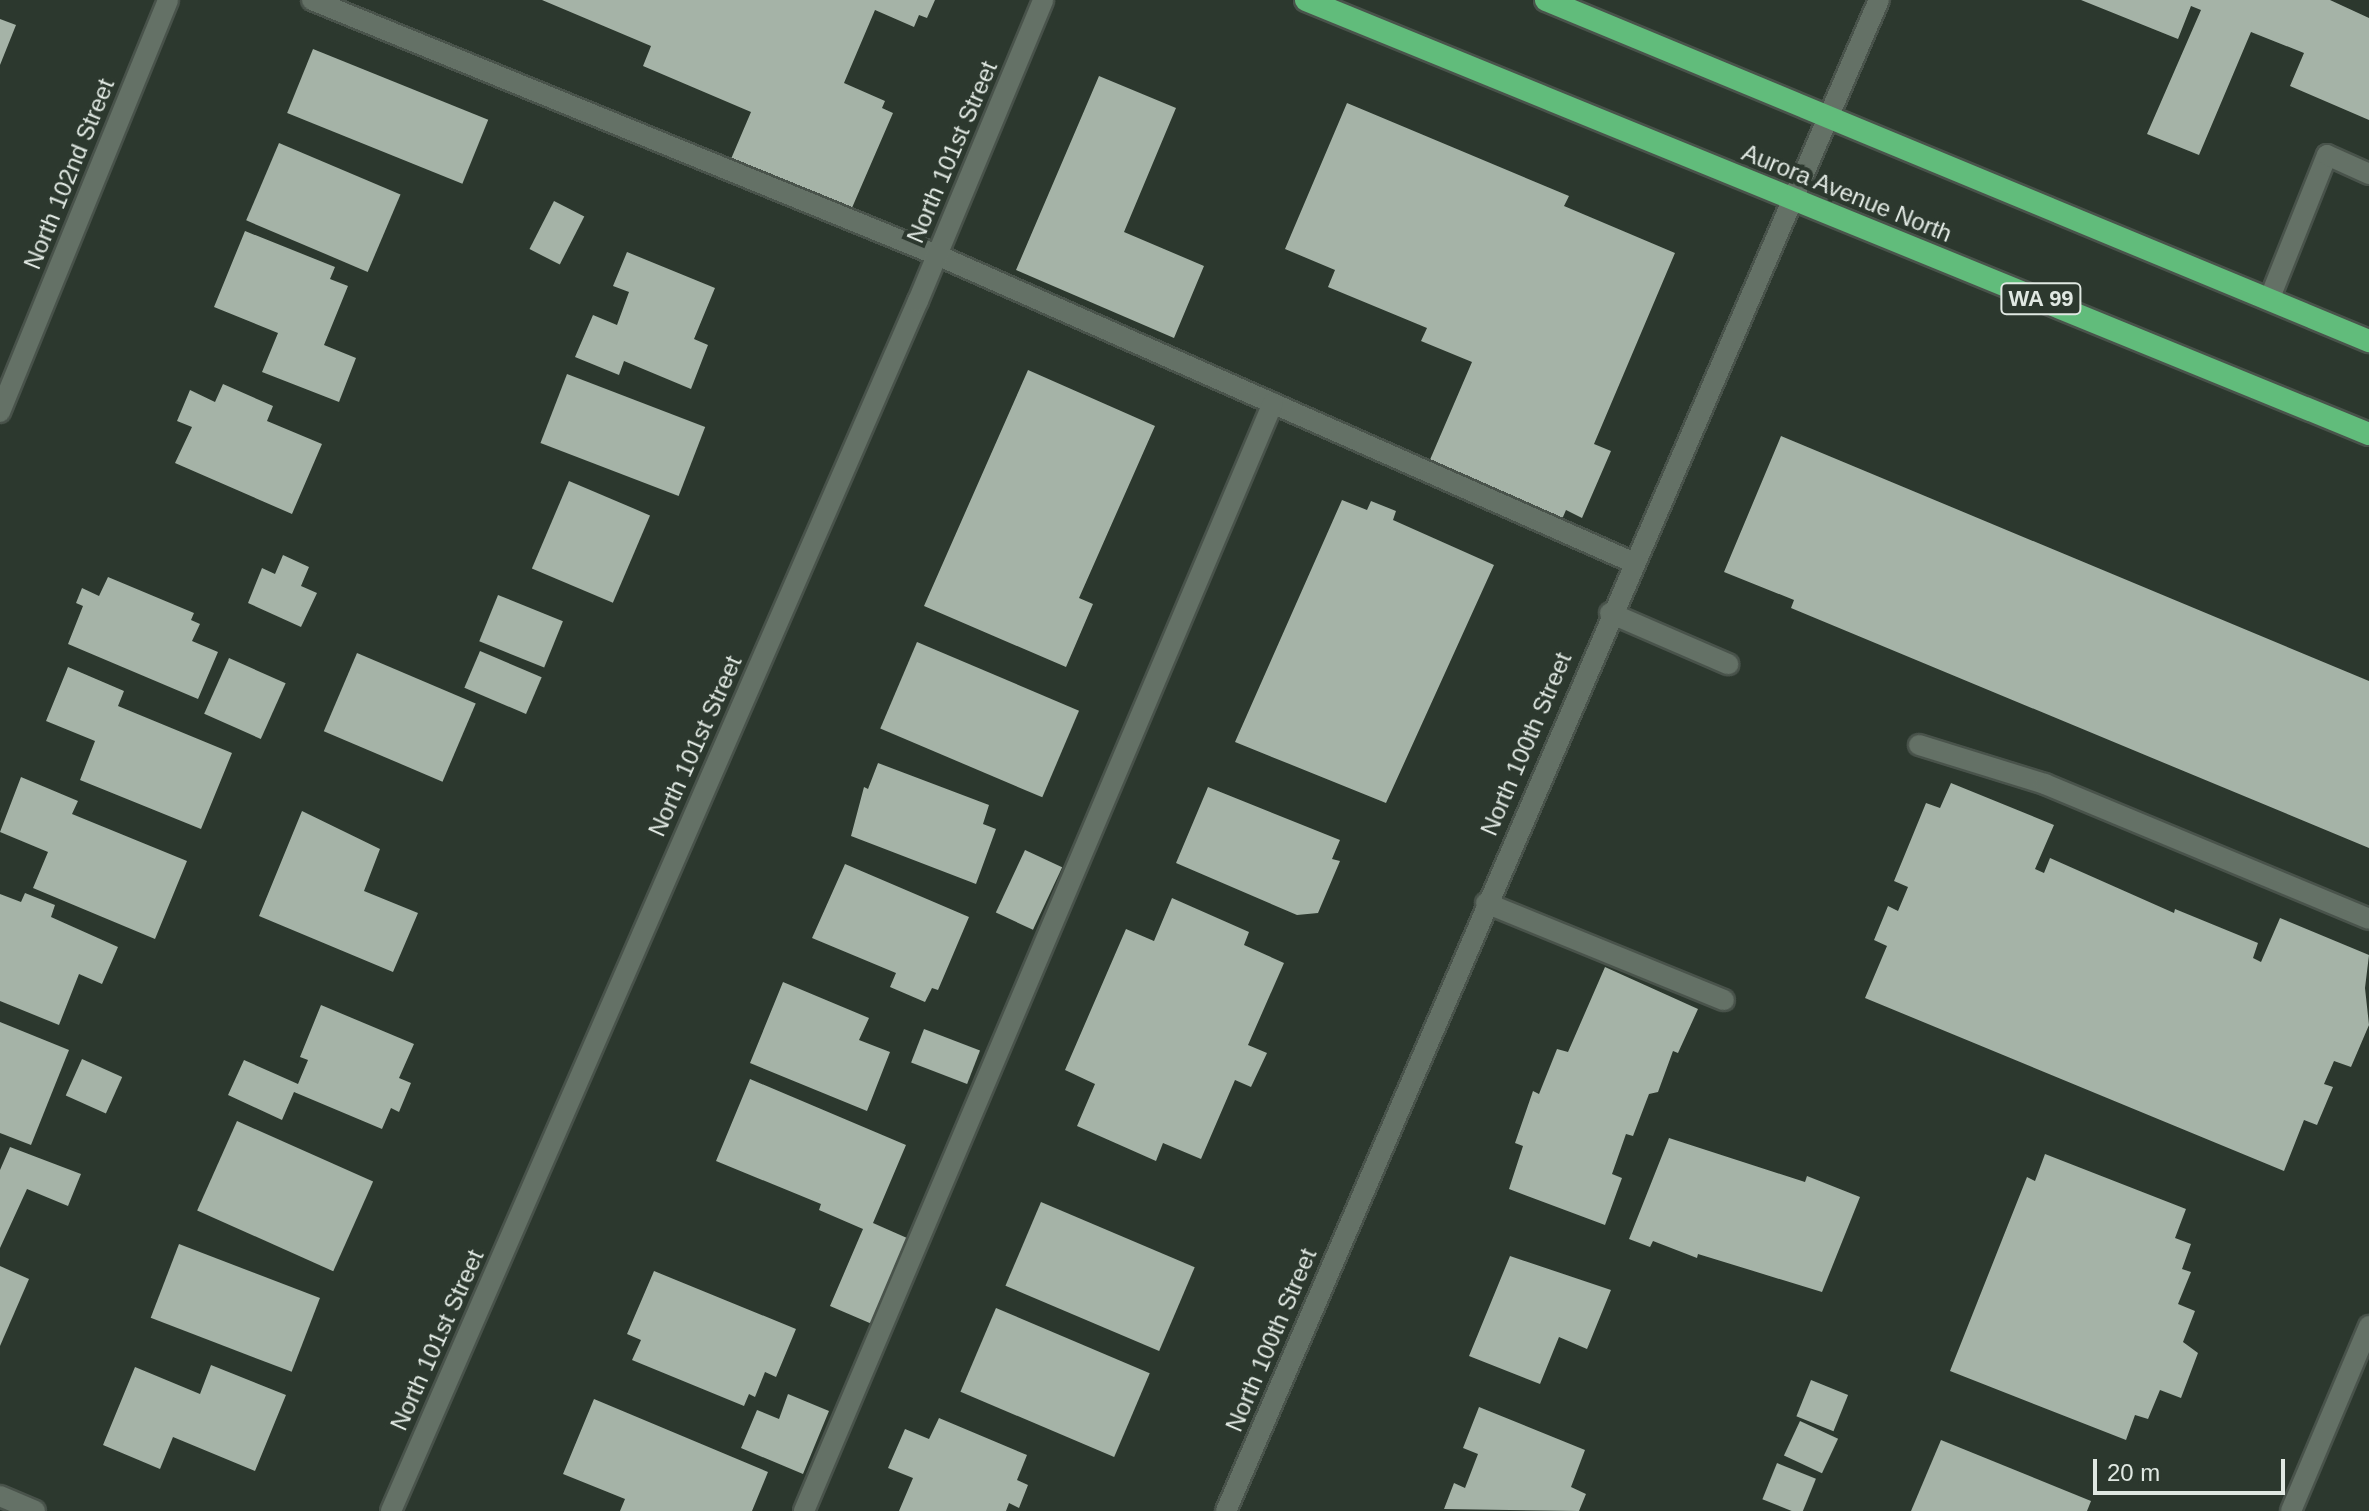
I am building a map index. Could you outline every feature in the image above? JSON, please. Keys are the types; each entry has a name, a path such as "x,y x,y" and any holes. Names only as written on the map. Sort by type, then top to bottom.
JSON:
{"highway":[{"name":"Aurora Avenue North","path":"1306,0 2369,434"},
{"path":"1546,0 2369,341"}],"street":[{"name":"North 102nd Street","path":"0,412 168,0"},
{"path":"312,0 937,255 1632,562"},
{"name":"North 101st Street","path":"391,1511 937,255 1043,0"},
{"name":"North 100th Street","path":"1226,1511 1632,562 1879,0"},
{"path":"2269,300 2327,155 2369,174"},
{"path":"804,1511 1273,403"},
{"path":"1610,613 1728,664"},
{"path":"1919,745 2045,784 2369,919"},
{"path":"1486,903 1724,1000"},
{"path":"2291,1511 2369,1326"},
{"path":"0,1496 35,1511"}],"building":[{"path":"542,0 935,0 927,18 919,15 914,27 875,10 844,83 885,101 882,108 893,113 848,217 728,166 751,112 643,66 651,46"},
{"path":"2081,0 2330,0 2369,18 2369,120 2290,86 2304,53 2251,32 2199,155 2147,134 2201,10 2191,6 2178,39"},
{"path":"0,19 16,25 0,65"},
{"path":"313,49 488,120 462,184 287,113"},
{"path":"1099,76 1176,108 1124,232 1204,266 1174,338 1016,270"},
{"path":"1347,103 1569,196 1564,206 1675,253 1594,444 1611,451 1582,518 1566,510 1560,524 1426,469 1472,362 1421,341 1427,328 1328,287 1335,270 1285,249"},
{"path":"279,143 401,195 368,272 246,220"},
{"path":"554,201 584,216 560,265 529,249"},
{"path":"245,231 335,267 330,279 348,286 324,345 356,358 339,402 262,372 278,333 214,307"},
{"path":"627,252 715,288 694,339 708,345 691,389 624,361 619,375 575,357 593,315 617,325 629,292 613,286"},
{"path":"1028,370 1155,426 1079,598 1093,604 1066,667 924,606"},
{"path":"567,374 705,427 679,496 540,443"},
{"path":"223,384 273,406 267,421 322,444 292,514 175,463 192,427 177,421 190,390 215,402"},
{"path":"1781,436 2369,681 2369,848 1791,608 1794,600 1724,572"},
{"path":"569,481 650,515 613,603 532,568"},
{"path":"1342,500 1367,510 1371,501 1396,511 1393,520 1494,565 1386,803 1235,742"},
{"path":"283,555 309,567 301,586 317,593 301,627 248,603 262,568 275,574"},
{"path":"108,577 194,613 191,620 200,624 192,641 218,652 198,699 68,644 83,606 76,603 82,588 99,596"},
{"path":"498,595 563,621 544,668 479,641"},
{"path":"917,642 1079,711 1042,797 880,729"},
{"path":"480,651 542,677 526,714 464,688"},
{"path":"357,653 476,703 443,782 324,731"},
{"path":"229,658 286,683 261,739 204,714"},
{"path":"68,667 124,691 118,706 232,753 201,829 80,780 95,741 46,721"},
{"path":"878,763 989,805 983,824 996,829 976,884 851,836 864,787 868,789"},
{"path":"21,777 78,801 72,814 187,861 155,939 33,888 48,852 0,832"},
{"path":"1951,783 2054,825 2035,869 2044,873 2050,858 2174,913 2175,909 2258,943 2253,958 2261,962 2280,918 2369,955 2365,988 2369,1025 2351,1067 2334,1061 2324,1084 2333,1087 2317,1125 2304,1120 2284,1171 1865,998 1887,946 1874,940 1888,906 1898,911 1908,887 1894,881 1926,803 1940,808"},
{"path":"1208,787 1340,840 1332,859 1340,861 1318,913 1297,915 1176,863"},
{"path":"302,811 380,849 364,891 418,913 393,972 259,916"},
{"path":"1025,850 1062,867 1033,930 996,913"},
{"path":"845,864 969,917 938,990 932,988 925,1002 890,987 896,973 812,938"},
{"path":"25,893 55,905 51,917 118,947 102,984 79,974 59,1025 0,1001 0,894 21,902"},
{"path":"1172,898 1249,932 1244,945 1284,963 1248,1045 1267,1053 1251,1087 1235,1080 1201,1159 1163,1143 1156,1161 1077,1126 1095,1084 1065,1070 1126,929 1154,941"},
{"path":"1605,967 1698,1009 1678,1053 1673,1051 1658,1092 1649,1094 1633,1136 1626,1134 1612,1174 1622,1178 1605,1225 1509,1189 1523,1146 1515,1143 1533,1091 1539,1094 1557,1049 1568,1052"},
{"path":"783,982 869,1018 859,1040 890,1052 867,1111 750,1063"},
{"path":"321,1005 414,1044 399,1078 411,1083 399,1112 391,1108 382,1129 294,1092 282,1120 228,1095 244,1060 298,1084 308,1060 300,1057"},
{"path":"0,1022 69,1050 31,1145 0,1133"},
{"path":"924,1029 980,1051 967,1084 911,1063"},
{"path":"82,1059 122,1077 106,1113 66,1096"},
{"path":"750,1079 906,1145 873,1223 907,1238 872,1324 830,1306 863,1229 819,1210 821,1204 716,1161"},
{"path":"237,1121 373,1182 333,1271 197,1211"},
{"path":"1669,1138 1805,1182 1807,1176 1860,1197 1822,1292 1698,1254 1697,1258 1653,1241 1650,1247 1629,1239"},
{"path":"10,1147 81,1174 68,1206 27,1189 0,1248 0,1170"},
{"path":"2045,1154 2186,1209 2175,1238 2191,1244 2182,1269 2191,1272 2178,1304 2195,1311 2183,1342 2198,1353 2181,1398 2160,1390 2148,1419 2135,1415 2126,1440 1950,1371 2027,1177 2035,1181"},
{"path":"1041,1202 1195,1267 1159,1351 1005,1286"},
{"path":"179,1244 320,1298 292,1372 151,1318"},
{"path":"1510,1256 1611,1290 1587,1349 1559,1337 1540,1384 1469,1356"},
{"path":"0,1266 29,1279 0,1346"},
{"path":"654,1271 796,1329 776,1377 765,1372 755,1397 749,1394 744,1406 632,1360 641,1340 627,1334"},
{"path":"996,1308 1150,1373 1114,1457 960,1392"},
{"path":"211,1365 286,1395 255,1471 173,1437 160,1469 103,1445 135,1367 200,1394"},
{"path":"1811,1380 1848,1395 1833,1431 1796,1416"},
{"path":"788,1394 829,1411 803,1474 741,1448 757,1410 779,1419"},
{"path":"594,1399 768,1472 752,1511 620,1511 625,1499 563,1474"},
{"path":"1479,1407 1585,1450 1571,1487 1586,1494 1579,1511 1444,1509 1454,1483 1465,1488 1478,1454 1463,1448"},
{"path":"939,1418 1027,1455 1017,1480 1028,1485 1019,1508 1009,1503 1006,1511 899,1511 913,1478 888,1468 905,1429 929,1439"},
{"path":"1800,1421 1838,1439 1822,1473 1784,1455"},
{"path":"1941,1440 2091,1501 2087,1511 1911,1511"},
{"path":"1777,1463 1816,1479 1803,1511 1792,1511 1762,1499"}]}
